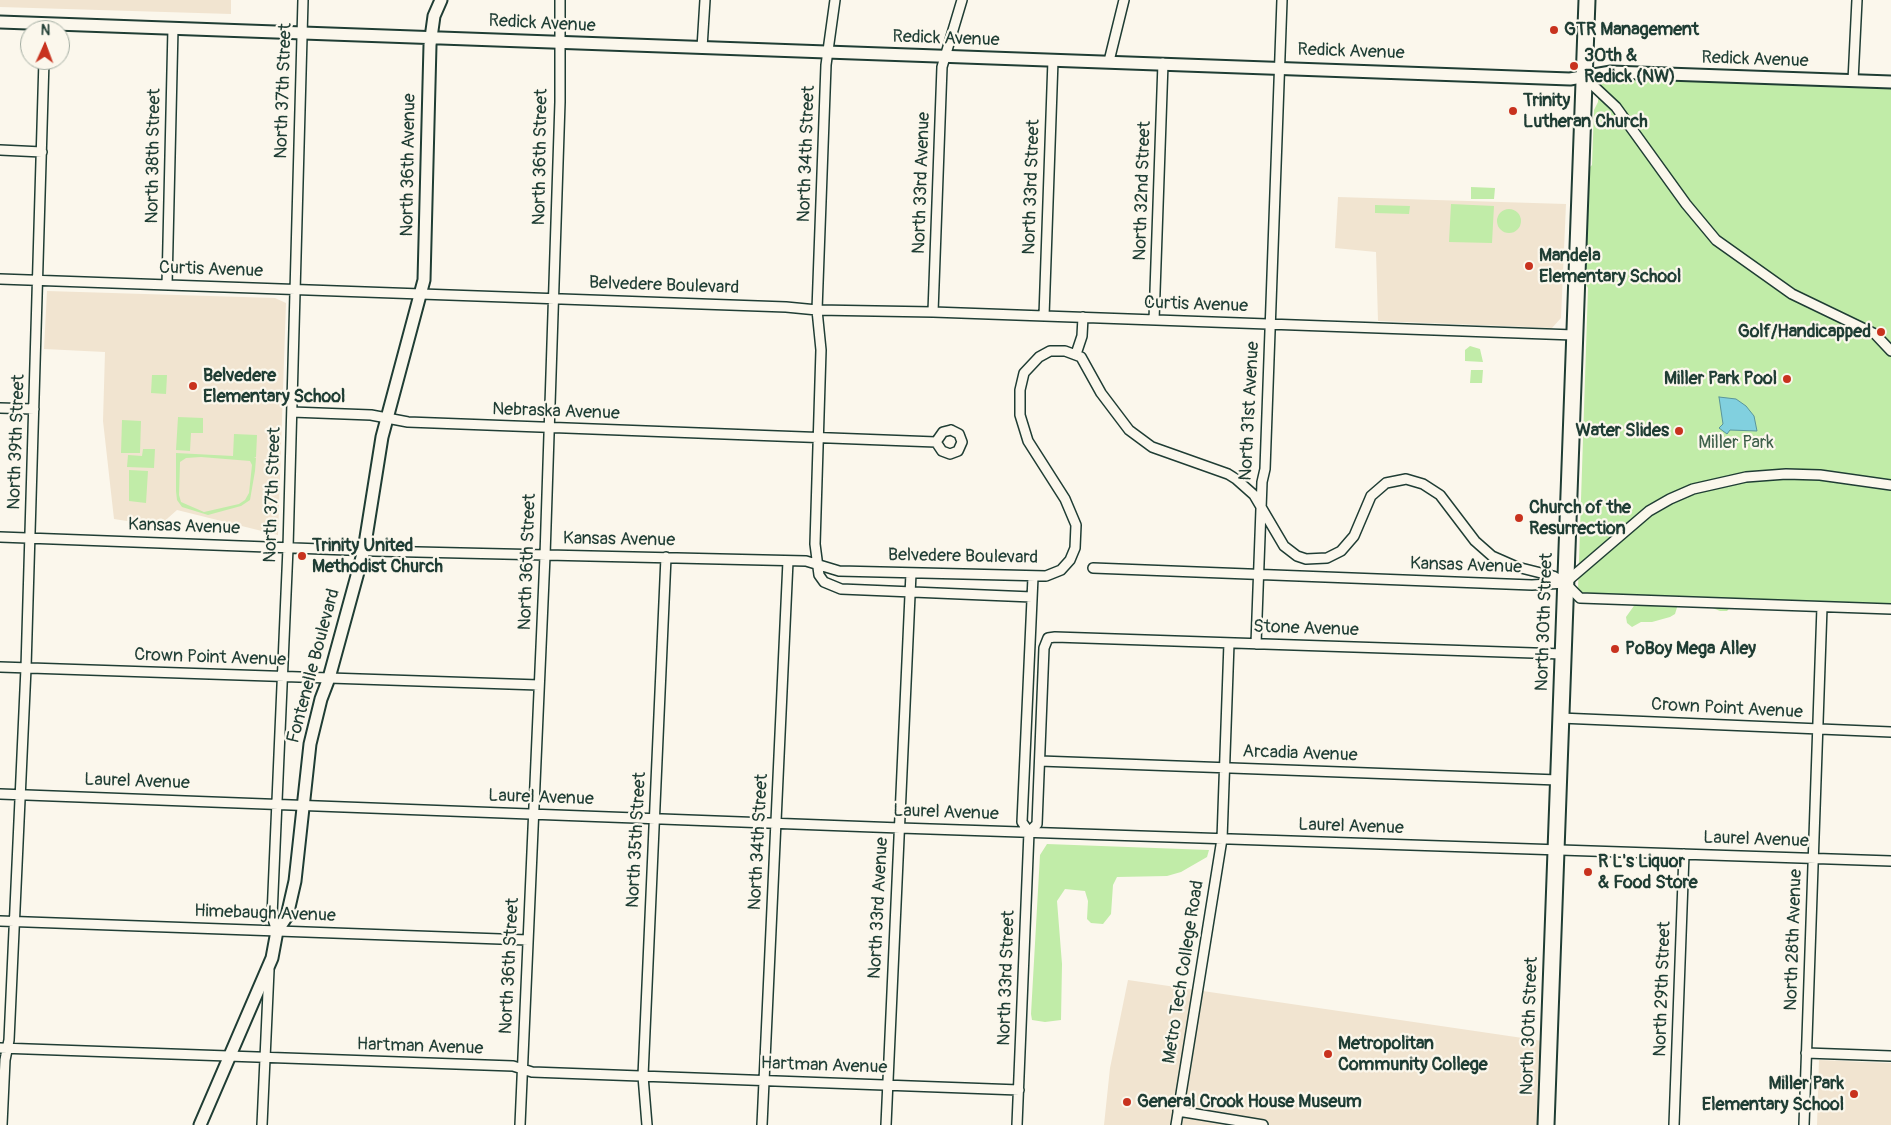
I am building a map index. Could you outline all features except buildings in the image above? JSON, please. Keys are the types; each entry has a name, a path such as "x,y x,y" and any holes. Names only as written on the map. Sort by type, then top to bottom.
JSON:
{"highway":[{"name":"North 30th Street","path":"1546,1125 1587,0"}],"street":[{"name":"North 37th Street","path":"277,931 272,916 288,548 303,0"},
{"name":"North 36th Avenue","path":"420,295 424,280 430,36 440,0"},
{"name":"North 36th Street","path":"520,1125 550,428 560,102 560,0"},
{"path":"702,48 705,0"},
{"name":"North 34th Street","path":"817,310 828,52 835,0"},
{"path":"945,56 962,0"},
{"path":"1109,62 1124,0"},
{"name":"North 31st Avenue","path":"1256,644 1282,0"},
{"path":"1853,81 1856,0"},
{"name":"Redick Avenue","path":"0,22 20,24"},
{"name":"Redick Avenue","path":"70,27 174,28 430,36 559,43 1562,78 1584,77 1614,72 1891,82"},
{"name":"North 38th Street","path":"167,285 174,28"},
{"name":"North 33rd Avenue","path":"933,312 942,67 945,56"},
{"name":"North 33rd Street","path":"1044,316 1053,60"},
{"name":"North 32nd Street","path":"1154,320 1163,63"},
{"name":"North 39th Street","path":"2,1125 3,1048 14,922 26,668 44,70"},
{"path":"1584,77 1616,107 1706,229 1722,244 1801,299 1875,334 1891,351"},
{"path":"0,150 42,152"},
{"name":"Curtis Avenue","path":"0,279 420,295"},
{"name":"Belvedere Boulevard","path":"420,295 554,298 786,307 817,310"},
{"name":"Fontenelle Boulevard","path":"200,1125 269,965 277,931 287,916 293,891 310,744 320,699 328,678 364,550 387,418 420,295"},
{"path":"817,310 822,350 815,544 819,575 824,582 841,589 1032,597"},
{"name":"Curtis Avenue","path":"817,310 933,312 1574,335"},
{"path":"1083,317 1081,342 1076,354 1084,361 1112,410 1129,430 1152,447 1228,474 1250,490 1276,536 1289,551 1306,559 1319,560 1338,553 1348,545 1358,529 1366,503 1377,489 1396,480 1416,481 1429,486 1440,495 1475,541 1492,556 1516,567 1548,574 1565,584 1578,598 1891,609"},
{"name":"Belvedere Boulevard","path":"817,564 839,571 1033,577 1053,574 1061,570 1070,560 1075,548 1076,525 1065,499 1028,441 1020,415 1020,390 1024,374 1044,354 1065,351 1076,354"},
{"path":"0,408 34,409"},
{"name":"Nebraska Avenue","path":"292,412 371,415 408,422 936,442"},
{"path":"1565,584 1649,512 1670,499 1693,489 1730,479 1779,474 1820,475 1890,482"},
{"name":"Kansas Avenue","path":"0,537 545,556 788,561 817,564"},
{"name":"North 35th Street","path":"647,1125 643,1076 666,557"},
{"name":"North 34th Street","path":"762,1125 788,561"},
{"name":"Kansas Avenue","path":"1093,568 1532,585 1565,584"},
{"name":"North 33rd Avenue","path":"886,1125 911,573"},
{"name":"North 33rd Street","path":"1017,1125 1029,832 1022,822 1033,577"},
{"name":"North 28th Avenue","path":"1804,1125 1822,607"},
{"name":"North 33rd Street","path":"1029,832 1037,824 1044,648 1048,638"},
{"name":"Stone Avenue","path":"1048,638 1563,654"},
{"path":"1222,839 1229,643"},
{"name":"Crown Point Avenue","path":"0,667 539,685"},
{"name":"Crown Point Avenue","path":"1560,718 1891,732"},
{"name":"Arcadia Avenue","path":"1040,761 1558,780"},
{"name":"Laurel Avenue","path":"0,794 900,828 1891,861"},
{"name":"Metro Tech College Road","path":"1176,1125 1222,839"},
{"name":"North 29th Street","path":"1674,1125 1684,854"},
{"name":"Himebaugh Avenue","path":"0,921 528,940"},
{"path":"262,1125 269,965"},
{"name":"Hartman Avenue","path":"3,1048 513,1066 532,1072 1019,1090"},
{"path":"1806,1053 1891,1056"},
{"path":"1178,1111 1263,1125"}],"shaded area":[{"path":"0,0 231,0 231,14 0,7"},
{"path":"1338,197 1566,204 1561,318 1552,328 1378,321 1376,252 1335,248"},
{"name":"Belvedere Elementary School","path":"47,291 275,298 286,303 278,535 177,510 159,526 114,519 103,421 105,352 44,349"},
{"name":"Metropolitan Community College","path":"1128,980 1543,1041 1540,1125 1104,1125 1110,1068"},
{"name":"Miller Park Elementary School","path":"1819,1060 1891,1063 1891,1125 1817,1125"}],"green space":[{"name":"Miller Park","path":"1610,77 1891,87 1891,609 1879,613 1829,602 1801,601 1781,610 1769,607 1764,600 1738,599 1727,611 1720,611 1705,605 1679,601 1675,614 1670,617 1652,622 1641,622 1632,627 1627,623 1626,617 1641,596 1583,593 1578,590 1588,288 1582,277 1588,169 1592,165 1594,110 1598,102 1599,80"},
{"path":"1471,187 1495,188 1494,199 1471,199"},
{"path":"1451,204 1494,206 1492,243 1449,242"},
{"path":"1375,205 1410,206 1409,214 1375,213"},
{"path":"1509,209 1514,210 1520,216 1520,226 1514,232 1509,233 1504,232 1498,226 1497,221 1498,216 1504,210"},
{"path":"1470,346 1480,349 1483,362 1465,361 1465,350"},
{"path":"1471,370 1483,370 1482,383 1470,383"},
{"path":"152,375 167,375 166,394 151,393"},
{"path":"178,417 203,418 203,433 191,433 190,451 176,450"},
{"path":"122,420 141,421 140,453 121,453"},
{"path":"234,434 257,435 256,457 254,457 256,458 255,471 250,500 241,506 208,515 182,507 177,500 176,491 176,453 233,456","holes":["201,457 250,461 252,465 249,493 245,500 239,504 204,512 181,502 179,495 180,462 186,458"]},
{"path":"143,449 155,449 154,468 127,467 128,455 142,456"},
{"path":"129,470 148,471 146,503 129,501"},
{"path":"1047,844 1209,850 1207,857 1181,872 1167,876 1117,877 1113,885 1111,914 1103,924 1091,923 1087,919 1088,901 1085,891 1065,889 1057,901 1062,964 1061,1020 1045,1022 1032,1020 1031,1014 1040,855"}],"water":[{"path":"1719,397 1736,399 1746,406 1754,416 1757,431 1730,430 1727,434 1719,428 1723,424"}],"place":[{"name":"GTR Management","path":"1554,30"},
{"name":"30th & Redick (NW)","path":"1574,66"},
{"name":"Trinity Lutheran Church","path":"1513,111"},
{"name":"Mandela Elementary School","path":"1529,266"},
{"name":"Golf/Handicapped","path":"1881,332"},
{"name":"Miller Park Pool","path":"1787,379"},
{"name":"Belvedere Elementary School","path":"193,386"},
{"name":"Water Slides","path":"1679,431"},
{"name":"Church of the Resurrection","path":"1519,518"},
{"name":"Trinity United Methodist Church","path":"302,556"},
{"name":"PoBoy Mega Alley","path":"1615,649"},
{"name":"R L's Liquor & Food Store","path":"1588,872"},
{"name":"Metropolitan Community College","path":"1328,1054"},
{"name":"Miller Park Elementary School","path":"1854,1094"},
{"name":"General Crook House Museum","path":"1127,1102"}]}
